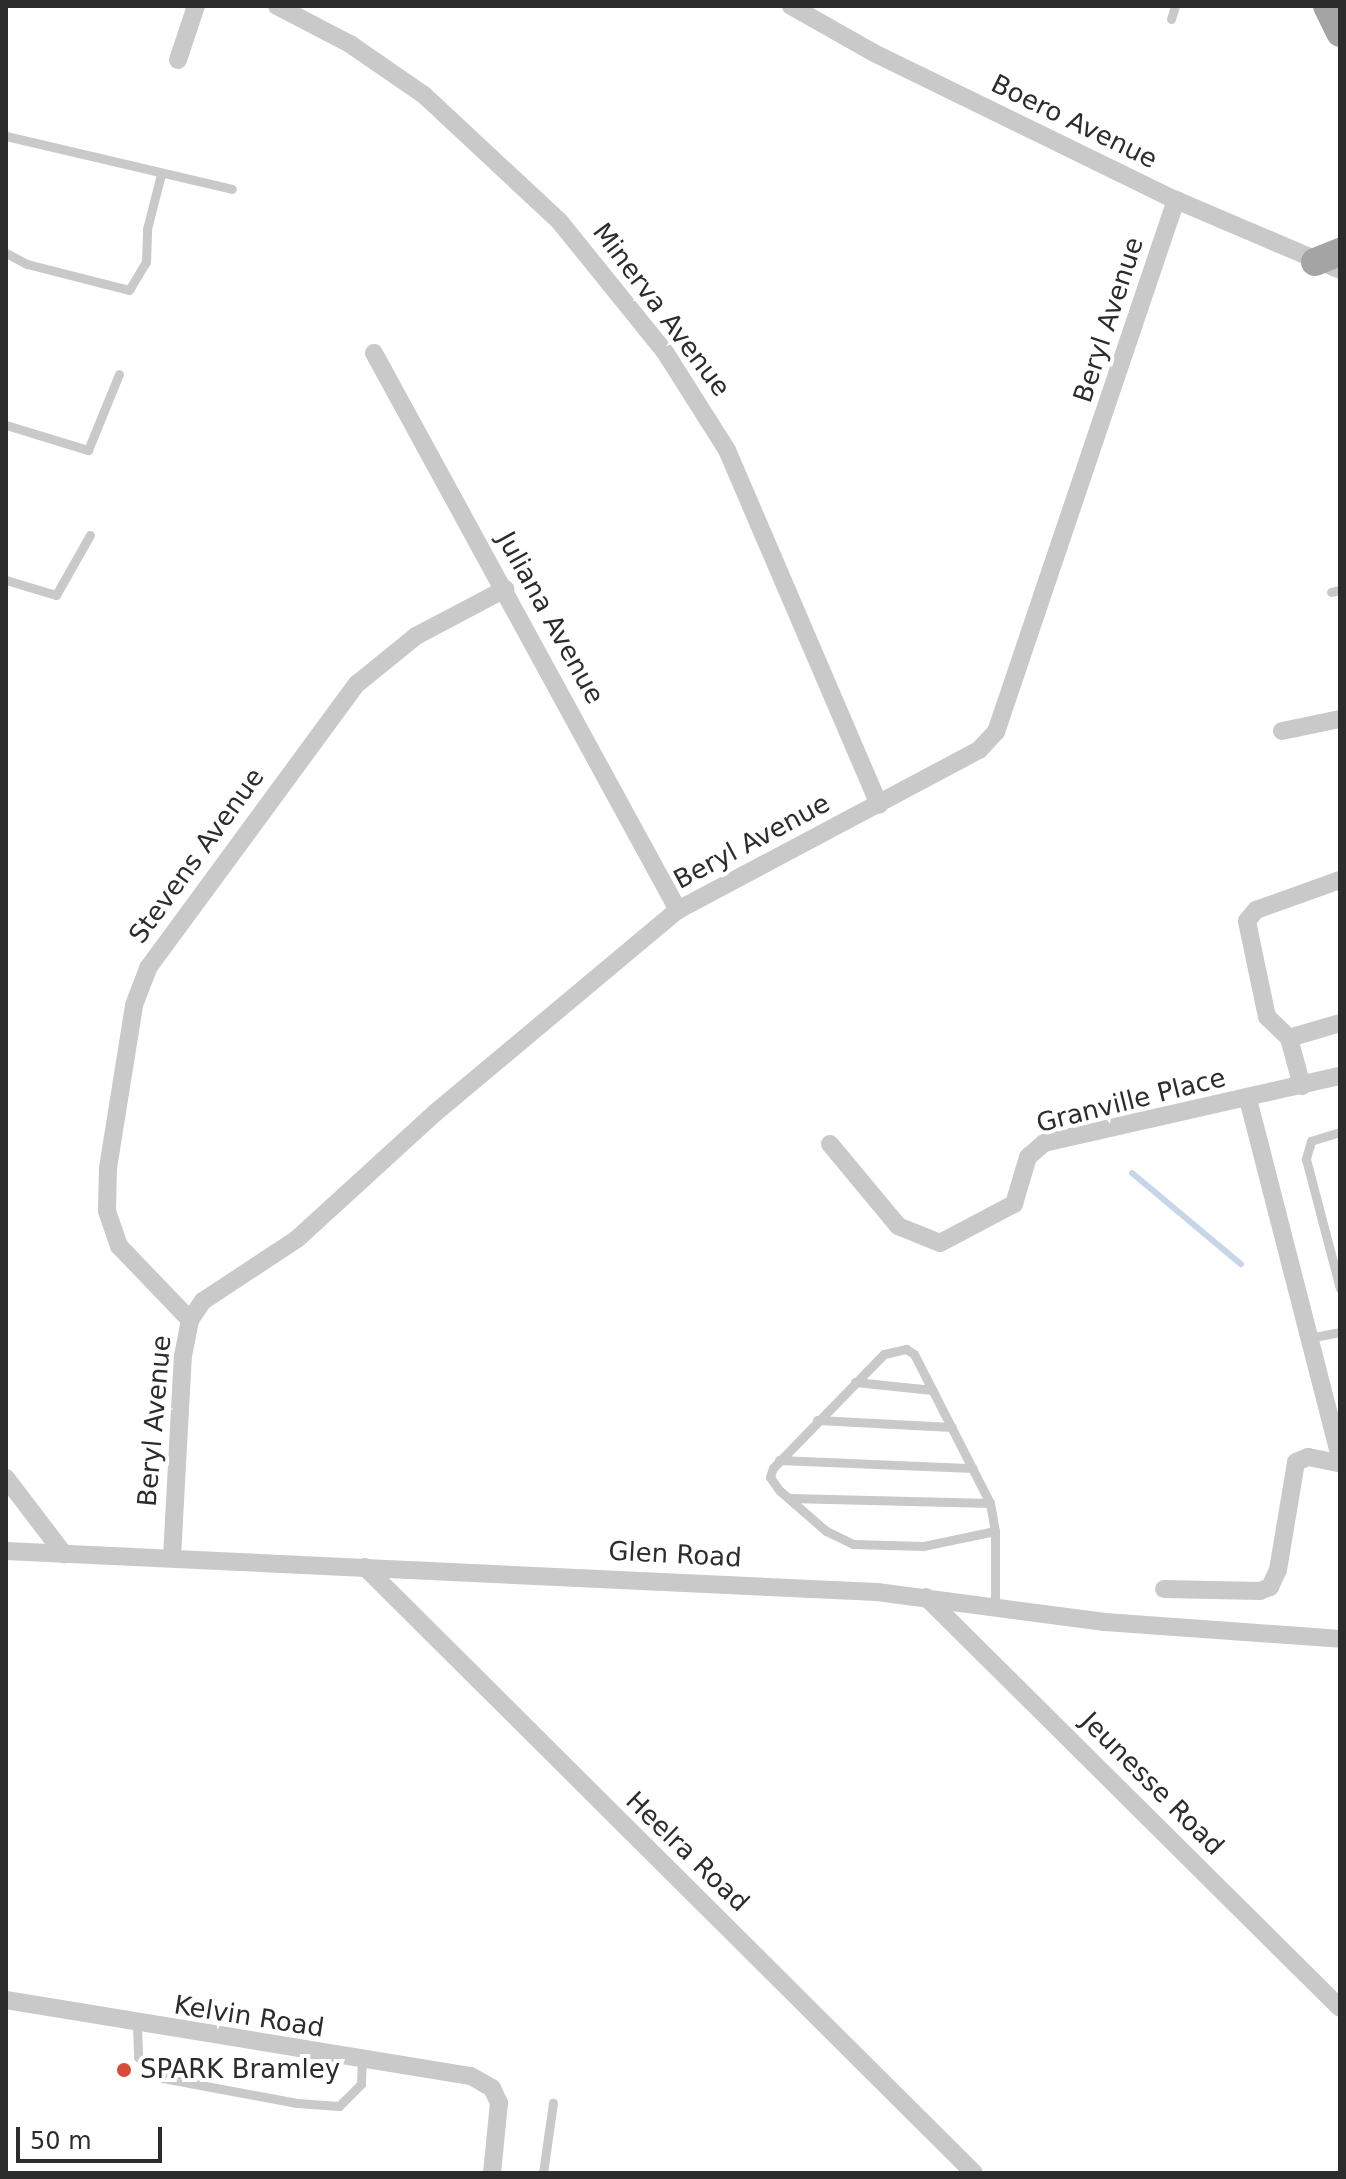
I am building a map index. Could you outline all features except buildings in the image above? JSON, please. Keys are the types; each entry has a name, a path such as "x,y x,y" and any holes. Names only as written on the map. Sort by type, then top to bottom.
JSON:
{"main road":[{"path":"1327,6 1340,33"}],"street":[{"path":"178,60 196,6"},
{"name":"Minerva Avenue","path":"277,6 350,44 424,95 560,222 665,352 727,450 879,805"},
{"name":"Boero Avenue","path":"791,6 874,53 1176,200 1332,262"},
{"name":"Beryl Avenue","path":"172,1557 183,1356 190,1320 212,1292 297,1239 435,1113 678,910 979,750 996,732 1176,200"},
{"name":"Juliana Avenue","path":"374,353 678,910"},
{"name":"Stevens Avenue","path":"190,1320 119,1246 107,1211 108,1168 134,1005 148,968 357,684 416,636 505,589"},
{"path":"1282,731 1340,719"},
{"path":"1302,1086 1289,1038 1267,1017 1247,921 1256,910 1340,880"},
{"path":"1289,1038 1340,1023"},
{"name":"Granville Place","path":"830,1144 898,1226 940,1243 1014,1204 1033,1148 1340,1076"},
{"name":"Granville Place","path":"1248,1099 1340,1460"},
{"path":"1164,1589 1260,1591 1270,1587 1278,1570 1296,1462 1308,1457 1340,1460"},
{"path":"6,1478 64,1554"},
{"name":"Glen Road","path":"6,1551 926,1597 1190,1630 1340,1639"},
{"name":"Heelra Road","path":"365,1567 974,2173"},
{"name":"Jeunesse Road","path":"926,1597 1340,2008"},
{"name":"Kelvin Road","path":"6,2000 137,2025 447,2072 483,2082 499,2103 492,2173"}],"lane":[{"path":"1171,19 1175,6"},
{"path":"6,136 232,189"},
{"path":"6,253 27,264 129,290 146,262 147,229 161,174"},
{"path":"6,425 88,450 119,374"},
{"path":"6,580 56,595 90,535"},
{"path":"1340,1132 1311,1141 1306,1159 1340,1289"},
{"path":"1309,1338 1340,1332"},
{"path":"995,1531 923,1546 853,1544 826,1531 770,1477 779,1460 855,1382 900,1346 914,1354 990,1503 995,1531 995,1608"},
{"path":"855,1382 933,1390"},
{"path":"817,1420 952,1427"},
{"path":"779,1460 973,1468"},
{"path":"789,1498 990,1503"},
{"path":"137,2025 138,2057 163,2078 268,2098 339,2106 361,2084 362,2061"},
{"path":"543,2173 553,2103"}],"waterway":[{"path":"1132,1173 1241,1264"}],"place":[{"name":"SPARK Bramley","path":"124,2070"}]}
